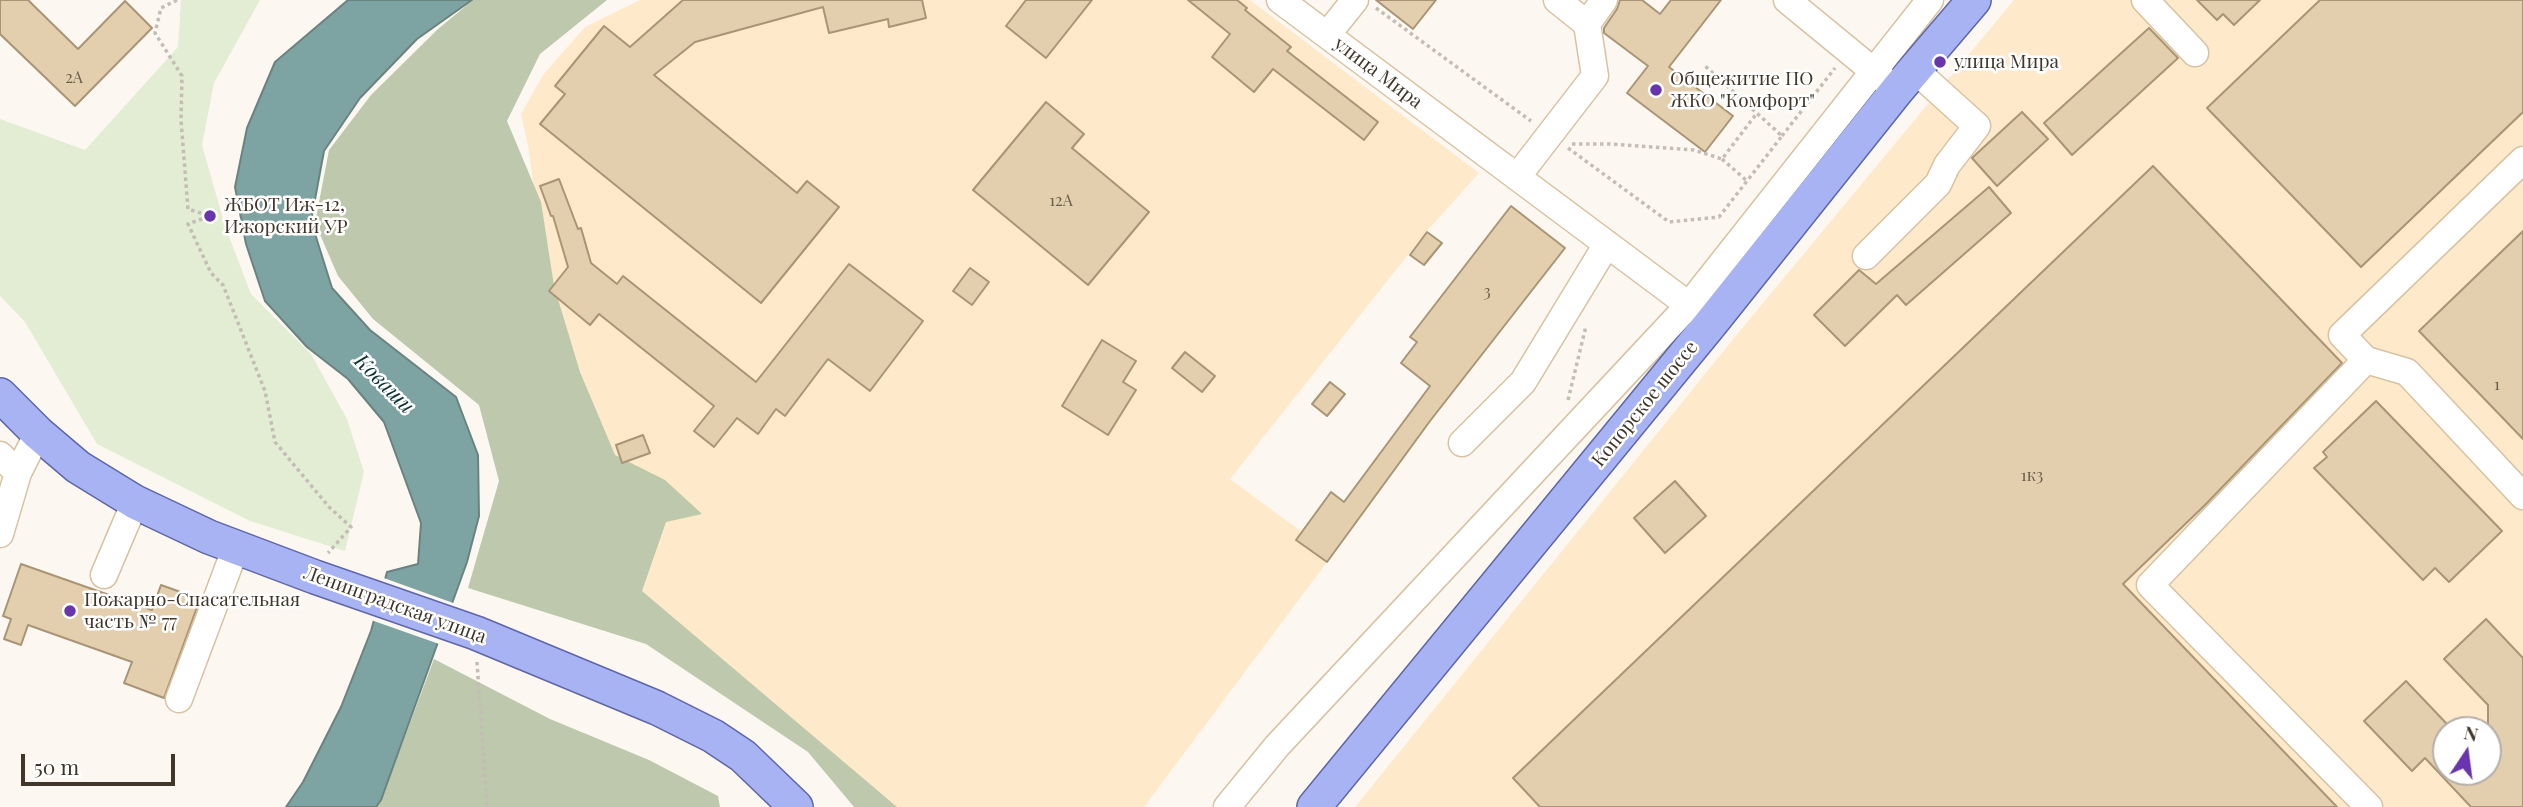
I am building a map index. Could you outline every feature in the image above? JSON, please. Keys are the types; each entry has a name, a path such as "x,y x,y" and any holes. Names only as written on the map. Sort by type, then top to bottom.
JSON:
{"main road":[{"name":"Копорское шоссе","path":"1314,807 1700,314 1896,77 1974,0"},
{"name":"Ленинградская улица","path":"0,395 38,433 78,467 135,502 236,547 318,569 476,642 657,708 713,736 743,756 796,807"}],"street":[{"name":"улица Мира","path":"1280,0 1700,314"},
{"path":"1517,177 1595,76 1587,24 1557,0"},
{"path":"1587,24 1604,0"},
{"path":"1787,0 1848,51 1977,125 1947,165 1938,184 1866,256"},
{"path":"1896,77 1930,0"},
{"path":"2145,0 2195,53"},
{"path":"1327,35 1365,3"},
{"path":"2523,160 2342,335 2366,360 2407,372 2523,496"},
{"path":"1462,443 1522,382 1606,244"},
{"path":"1227,807 1286,736 1700,314"},
{"path":"2366,360 2150,585 2369,807"},
{"path":"0,534 9,464 38,433"},
{"path":"104,575 135,502"},
{"path":"179,699 236,547"}],"path":[{"path":"177,0 161,8 155,33 182,76 181,120 188,209 210,216 188,224 212,273 223,285 261,380 275,442 329,507 351,527 318,569"},
{"path":"1365,3 1550,134"},
{"path":"1747,181 1721,159 1694,150 1610,144 1563,144 1669,222 1719,217 1747,181 1782,136 1848,51"},
{"path":"1704,65 1782,136"},
{"path":"1721,159 1757,113"},
{"path":"1567,404 1588,320"},
{"path":"476,642 487,807"}],"shaded area":[{"path":"640,0 1250,0 1479,173 1427,231 1230,479 1302,532 1297,540 1327,562 1144,807 881,807 604,590 549,312 529,151 521,114 543,75 585,27"},
{"path":"2014,0 2523,0 2523,807 1355,807 1739,332"}],"green space":[{"path":"181,0 260,0 214,83 202,145 225,226 251,294 311,354 347,419 364,472 345,551 250,521 97,444 25,322 0,296 0,119 85,150 178,47"},
{"path":"473,0 607,0 540,54 507,121 541,202 554,286 580,372 615,455 665,480 702,514 666,522 642,591 897,807 854,807 808,752 646,644 468,588 499,481 479,405 373,319 338,276 315,223 329,150 371,95 438,29"},
{"path":"434,659 550,719 649,760 718,796 720,807 376,807 381,800"}],"water":[{"name":"Коваши","path":"348,0 472,0 417,39 360,98 324,151 311,221 332,288 370,330 456,397 478,455 479,516 467,562 381,800 376,807 286,807 303,782 341,707 371,631 387,572 418,564 421,523 384,422 348,379 307,347 265,301 246,244 235,187 247,128 275,62"}],"pier":[{"path":"381,577 456,604 442,645 371,620"}],"building":[{"path":"0,0 28,0 78,49 125,1 152,28 75,106 0,34"},
{"path":"683,0 922,0 926,18 889,27 888,19 829,33 823,7 695,42 654,75 797,193 807,181 839,207 761,303 540,124 565,94 555,86 604,26 630,47"},
{"path":"1026,0 1092,0 1046,58 1006,26"},
{"path":"1188,0 1237,0 1247,8 1245,10 1291,47 1287,51 1378,122 1364,140 1273,69 1254,92 1212,57 1230,34"},
{"path":"1376,0 1436,0 1413,29"},
{"path":"1620,0 1642,0 1660,14 1671,0 1721,0 1669,67 1733,116 1705,152 1627,93 1648,66 1604,33 1604,28"},
{"path":"2197,0 2260,0 2234,25 2223,14 2217,20"},
{"path":"2320,0 2523,0 2523,112 2361,267 2207,108"},
{"path":"2149,28 2178,58 2072,155 2044,123"},
{"path":"1046,102 1084,134 1072,148 1149,212 1088,285 973,190"},
{"path":"2022,112 2048,139 1997,186 1972,158"},
{"path":"2153,166 2342,363 2205,505 2123,584 2337,807 1540,807 1513,778"},
{"path":"559,179 578,229 581,228 591,263 617,284 623,276 756,382 849,264 923,321 870,391 828,359 785,416 776,409 758,434 737,418 714,447 694,431 714,406 599,314 590,325 549,291 568,267 553,216 540,186"},
{"path":"1989,187 2011,213 1906,305 1897,295 1845,346 1814,315 1859,270 1876,284"},
{"path":"1511,206 1565,248 1430,421 1327,562 1296,540 1331,492 1344,502 1430,386 1401,363 1417,342 1410,337"},
{"path":"2523,231 2523,439 2419,331"},
{"path":"1427,232 1442,243 1424,265 1410,255"},
{"path":"970,268 989,282 972,305 953,291"},
{"path":"1102,340 1136,361 1123,382 1136,390 1108,435 1062,406"},
{"path":"1185,352 1215,376 1202,392 1172,368"},
{"path":"1330,382 1345,394 1327,416 1312,404"},
{"path":"2376,401 2502,531 2449,582 2435,568 2423,580 2314,468 2327,457 2323,452"},
{"path":"643,435 650,453 622,463 616,445"},
{"path":"1675,481 1706,516 1665,553 1634,518"},
{"path":"21,564 152,610 161,585 200,599 164,698 124,683 132,662 28,625 21,645 4,639 11,619 3,616"},
{"path":"2486,619 2523,658 2523,807 2471,807 2451,786 2502,786 2502,716 2488,716 2488,705 2444,659"},
{"path":"2406,681 2439,716 2432,716 2432,765 2425,758 2412,771 2364,721"}],"place":[{"name":"улица Мира","path":"1940,62"},
{"name":"Общежитие ПО ЖКО \"Комфорт\"","path":"1656,90"},
{"name":"ЖБОТ Иж-12, Ижорский УР","path":"210,216"},
{"name":"Пожарно-Спасательная часть № 77","path":"70,611"}]}
